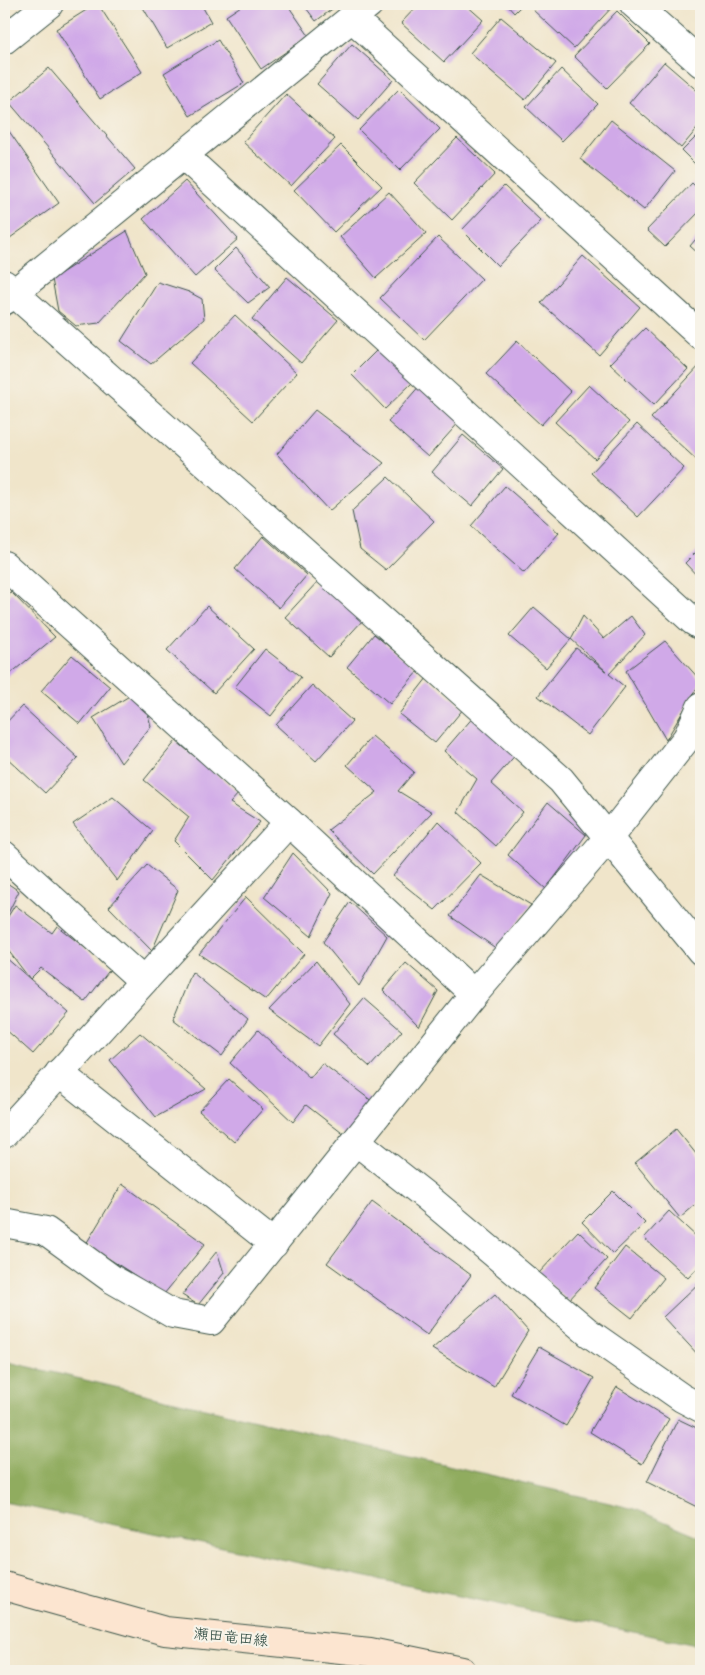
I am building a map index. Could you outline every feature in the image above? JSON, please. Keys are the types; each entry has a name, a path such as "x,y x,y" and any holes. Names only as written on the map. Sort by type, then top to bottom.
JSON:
{"main road":[{"name":"瀬田竜田線","path":"4,1586 165,1630 370,1652 462,1671"}],"street":[{"path":"4,40 49,4"},
{"path":"634,4 701,63"},
{"path":"701,336 361,11 183,155 7,293 561,780 701,951"},
{"path":"183,155 685,615 701,626"},
{"path":"4,565 289,822 474,994"},
{"path":"4,1222 46,1231 112,1279 172,1314 211,1321 474,994 609,837 687,738 701,707"},
{"path":"4,1134 289,822"},
{"path":"4,855 143,981"},
{"path":"59,1073 274,1244"},
{"path":"356,1141 589,1333 682,1398 701,1408"}],"green space":[{"path":"4,1361 635,1509 701,1537 701,1646 4,1502"}],"building":[{"path":"98,4 142,72 100,99 56,29"},
{"path":"141,4 201,4 211,22 167,48"},
{"path":"244,4 287,4 309,36 261,69 226,16"},
{"path":"303,4 339,4 316,21"},
{"path":"419,4 465,4 483,20 444,62 401,23"},
{"path":"506,4 523,4 514,13"},
{"path":"538,4 615,4 574,48 533,10"},
{"path":"617,11 650,44 607,88 574,56"},
{"path":"501,17 556,63 525,100 470,53"},
{"path":"218,40 244,83 190,116 164,73"},
{"path":"352,44 393,80 358,120 317,84"},
{"path":"664,62 701,94 701,124 681,148 629,103"},
{"path":"49,68 135,169 95,203 9,102"},
{"path":"561,69 598,104 562,141 526,107"},
{"path":"399,89 440,129 400,170 359,130"},
{"path":"286,94 335,139 291,186 243,142"},
{"path":"611,120 675,171 644,210 580,159"},
{"path":"4,124 59,203 10,238 4,229"},
{"path":"701,132 701,170 682,151"},
{"path":"457,138 495,174 452,220 414,183"},
{"path":"341,145 382,186 334,232 294,190"},
{"path":"185,181 238,239 195,277 143,219"},
{"path":"692,183 701,192 701,210 665,247 647,230"},
{"path":"504,186 541,221 498,266 462,230"},
{"path":"389,192 426,233 376,278 340,237"},
{"path":"127,231 145,273 99,323 76,326 58,311 52,279"},
{"path":"701,233 701,256 690,246"},
{"path":"438,237 482,279 424,340 380,298"},
{"path":"236,248 270,287 248,303 214,270"},
{"path":"583,256 640,307 599,355 541,303"},
{"path":"287,277 338,320 301,363 252,319"},
{"path":"158,282 189,292 202,299 204,319 151,364 121,341"},
{"path":"235,315 297,373 253,421 190,363"},
{"path":"645,328 688,369 654,405 610,364"},
{"path":"517,341 571,392 541,425 486,374"},
{"path":"378,349 412,383 385,409 352,375"},
{"path":"701,364 701,459 699,462 651,418"},
{"path":"421,384 461,420 428,457 388,422"},
{"path":"589,385 629,422 595,459 555,422"},
{"path":"315,410 384,463 329,511 277,454"},
{"path":"637,424 684,468 638,517 591,473"},
{"path":"463,435 503,469 472,506 432,472"},
{"path":"388,477 434,521 386,570 360,549 352,511"},
{"path":"505,486 559,533 524,573 471,526"},
{"path":"263,536 307,575 279,608 235,569"},
{"path":"701,547 701,580 685,563"},
{"path":"319,580 363,620 329,657 285,617"},
{"path":"11,592 55,637 4,679 4,603"},
{"path":"207,606 254,649 214,693 167,650"},
{"path":"534,607 571,639 546,668 509,636"},
{"path":"583,616 604,639 631,616 645,635 609,674 625,687 588,735 538,696 576,648 607,672 571,639"},
{"path":"374,634 418,671 390,704 347,667"},
{"path":"665,641 701,681 666,740 626,671"},
{"path":"265,649 301,677 271,716 235,687"},
{"path":"72,655 110,687 80,724 41,691"},
{"path":"427,678 464,708 435,743 399,714"},
{"path":"312,685 352,721 316,761 276,725"},
{"path":"141,689 151,726 121,763 93,718"},
{"path":"22,706 78,758 45,793 4,755 4,725"},
{"path":"475,715 518,752 491,783 523,812 496,846 458,812 477,779 444,751"},
{"path":"372,736 414,772 398,791 432,812 373,874 328,830 377,792 347,765"},
{"path":"176,741 239,793 230,803 260,822 213,880 174,841 189,817 144,780"},
{"path":"113,797 153,831 117,881 73,824"},
{"path":"548,802 586,835 546,889 508,855"},
{"path":"438,821 481,863 435,910 393,876"},
{"path":"293,853 332,893 311,936 264,897"},
{"path":"147,865 178,890 152,951 109,907"},
{"path":"481,875 531,905 497,949 450,916"},
{"path":"4,881 19,891 4,921"},
{"path":"246,897 304,954 266,1000 199,954"},
{"path":"350,902 387,936 359,986 323,942"},
{"path":"15,905 52,933 57,926 111,968 85,1002 41,968 30,979 4,945 4,923"},
{"path":"4,956 69,1013 33,1054 4,1028"},
{"path":"316,961 350,1004 318,1046 269,1010"},
{"path":"406,963 438,991 419,1027 383,990"},
{"path":"192,972 248,1019 222,1056 173,1019"},
{"path":"364,998 402,1031 370,1067 333,1034"},
{"path":"258,1030 310,1078 322,1063 373,1102 346,1136 306,1105 293,1122 230,1063"},
{"path":"140,1033 206,1089 156,1117 110,1060"},
{"path":"229,1079 263,1109 234,1142 199,1111"},
{"path":"676,1129 701,1160 701,1200 680,1218 635,1163"},
{"path":"122,1184 205,1244 164,1294 86,1244"},
{"path":"613,1191 645,1223 613,1254 582,1222"},
{"path":"372,1202 471,1275 427,1335 327,1263"},
{"path":"669,1211 701,1241 701,1264 688,1278 644,1238"},
{"path":"578,1231 607,1259 568,1301 539,1273"},
{"path":"625,1247 664,1278 632,1318 594,1288"},
{"path":"217,1251 224,1273 198,1305 182,1295"},
{"path":"701,1281 701,1358 663,1317"},
{"path":"495,1294 528,1331 494,1387 432,1349"},
{"path":"539,1347 594,1378 566,1426 511,1394"},
{"path":"617,1387 669,1419 642,1464 590,1432"},
{"path":"678,1419 701,1430 701,1509 647,1482"}]}
